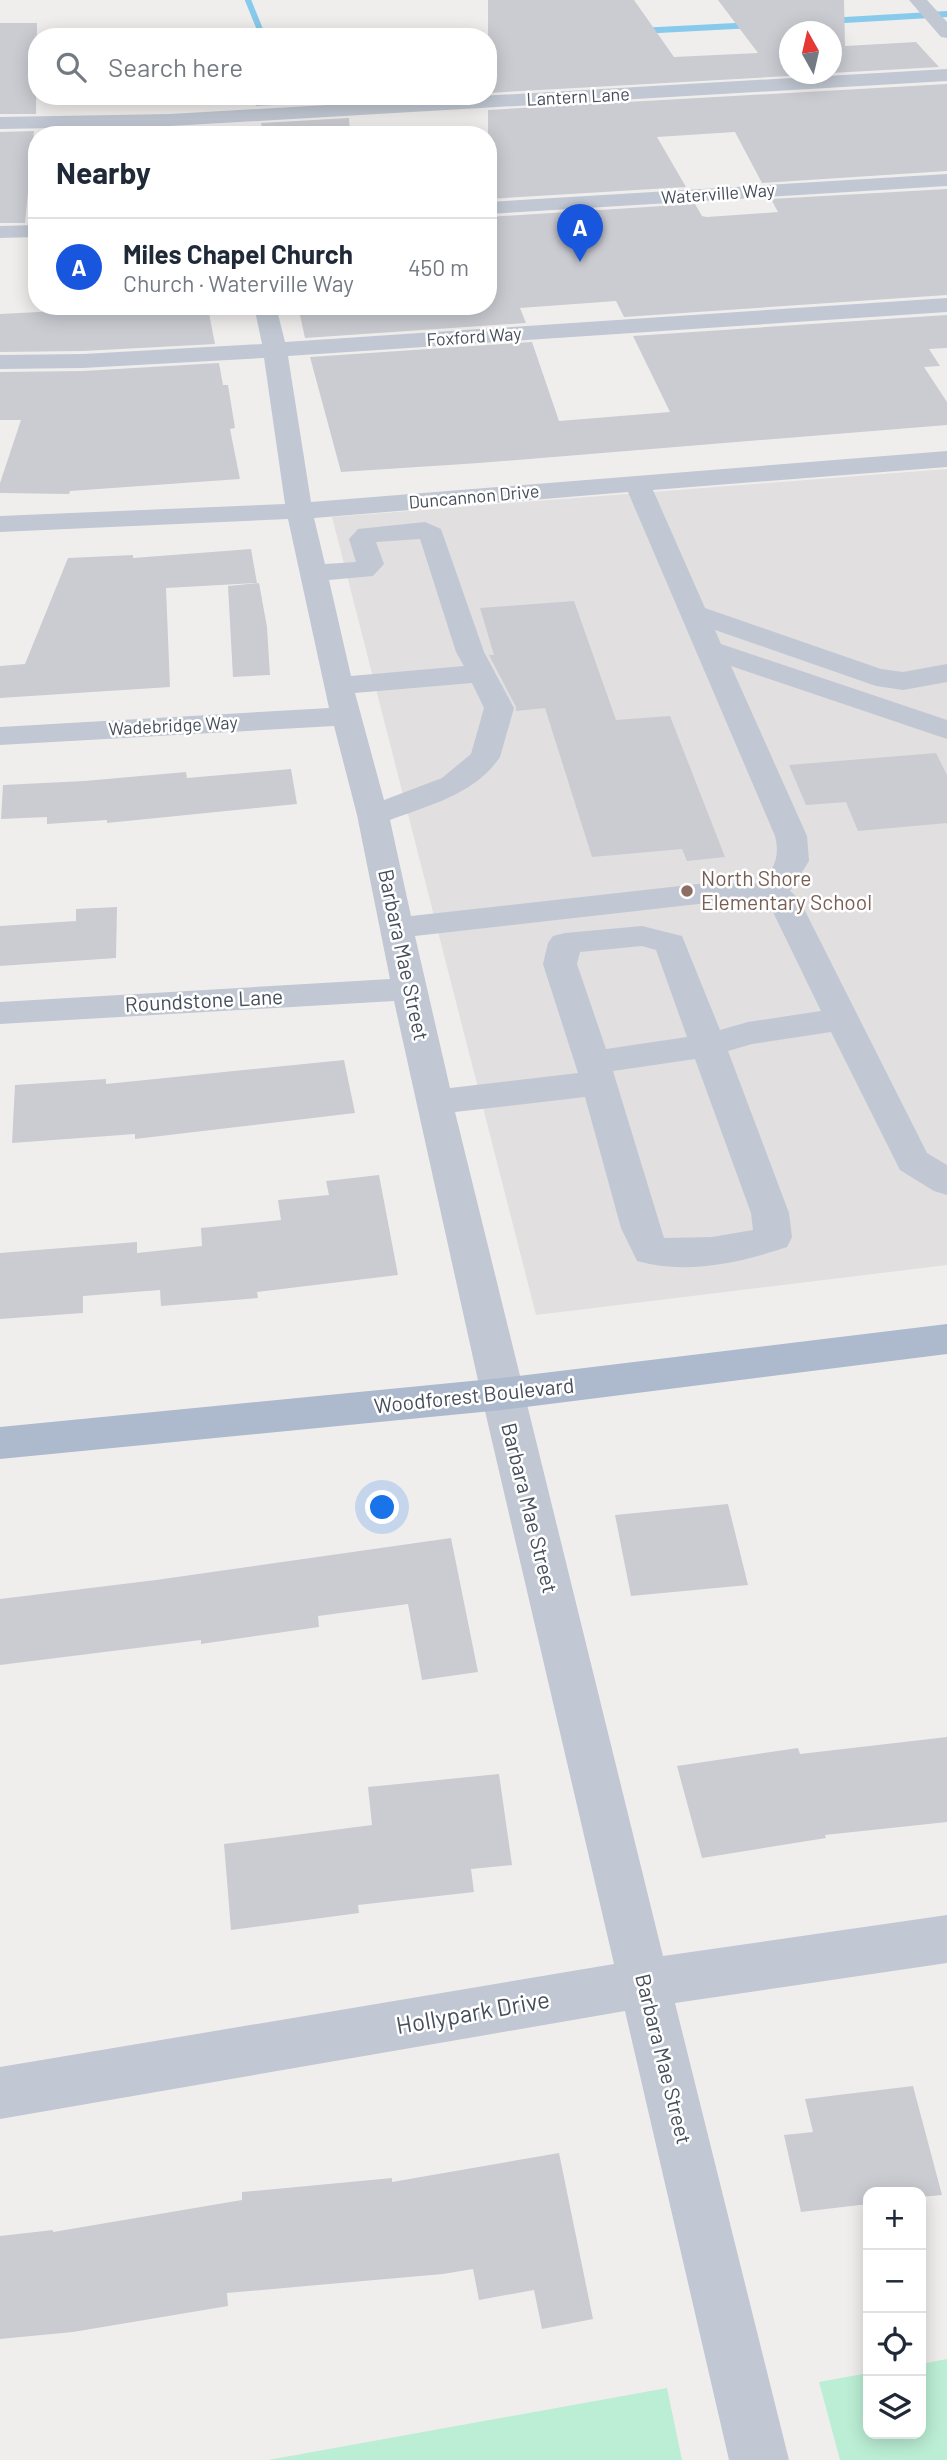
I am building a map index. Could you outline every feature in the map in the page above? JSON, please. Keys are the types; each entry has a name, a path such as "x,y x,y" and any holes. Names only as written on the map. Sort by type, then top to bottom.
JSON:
{"main road":[{"name":"Woodforest Boulevard","path":"0,1443 502,1394 947,1339"}],"street":[{"path":"919,1 944,30"},
{"name":"Lantern Lane","path":"0,123 222,126 947,75"},
{"name":"Waterville Way","path":"497,207 947,180"},
{"path":"0,232 28,231"},
{"name":"Foxford Way","path":"0,362 83,361 275,350 947,305"},
{"name":"Barbara Mae Street","path":"267,315 275,350 299,511 313,573 373,815 409,989 502,1394 759,2460"},
{"name":"Duncannon Drive","path":"0,524 299,511 947,458"},
{"path":"637,484 712,650 796,852 791,867 769,895"},
{"path":"313,573 363,570 370,564 362,539 367,535 425,530 432,535 470,652 499,708 485,757 453,785 373,815"},
{"path":"696,614 876,677 903,681 947,673"},
{"path":"712,650 947,730"},
{"name":"Wadebridge Way","path":"0,736 343,701 482,673"},
{"path":"396,928 698,894 756,891 783,899 913,1161 947,1182"},
{"path":"642,936 670,943 707,1046 769,1213 773,1237 742,1249 695,1253 651,1251 640,1228 596,1073 561,964 565,943 642,936"},
{"name":"Roundstone Lane","path":"0,1013 409,989"},
{"path":"435,1102 596,1073 707,1046 748,1033 842,1019"},
{"name":"Hollypark Drive","path":"0,2093 644,1983 947,1939"}],"shaded area":[{"name":"North Shore Elementary School","path":"947,469 947,1265 536,1315 332,517"}],"green space":[{"path":"947,2359 947,2460 840,2460 819,2382 863,2374 863,2439 926,2439 926,2363"},
{"path":"667,2388 682,2460 268,2460"}],"building":[{"path":"488,0 634,0 674,57 758,53 718,0 844,0 845,46 916,42 939,67 842,72 842,21 779,21 779,77 497,92 497,28 488,28"},
{"path":"0,23 37,23 37,28 28,28 28,105 36,105 36,114 0,114"},
{"path":"947,84 947,171 762,183 735,132 657,137 686,187 497,198 497,126 488,126 488,110"},
{"path":"349,118 349,126 262,126 261,123"},
{"path":"28,131 25,223 0,223 0,132"},
{"path":"947,189 947,295 624,317 616,301 520,308 526,323 305,338 300,315 497,315 497,216 695,204 702,216 707,217 778,212 771,199"},
{"path":"0,314 209,315 215,344 0,352"},
{"path":"947,315 947,348 929,349 940,366 924,367 947,402 947,425 479,463 341,472 310,357 532,342 559,421 670,412 633,336"},
{"path":"219,363 223,385 228,385 235,428 230,429 240,479 70,491 69,494 0,493 0,483 21,420 0,420 0,372 83,371"},
{"path":"251,549 257,583 166,588 170,687 0,698 0,666 25,664 68,558 133,555 133,558"},
{"path":"259,583 267,627 270,675 233,677 228,586"},
{"path":"574,601 616,720 670,716 725,857 687,861 682,849 592,857 545,708 516,711 489,655 494,655 480,608"},
{"path":"936,753 947,775 947,823 858,831 846,802 806,805 789,765"},
{"path":"291,769 297,804 107,823 107,820 47,824 47,817 1,819 3,785 186,772 187,778"},
{"path":"117,907 116,958 0,966 0,926 76,921 76,909"},
{"path":"344,1060 355,1113 135,1139 135,1134 12,1143 15,1085 106,1079 106,1084"},
{"path":"379,1175 398,1275 257,1292 258,1298 161,1306 160,1290 83,1296 83,1313 0,1319 0,1253 137,1242 137,1253 202,1246 201,1228 281,1220 278,1200 329,1195 326,1181"},
{"path":"728,1504 748,1585 631,1596 615,1515"},
{"path":"451,1538 478,1672 422,1680 408,1604 318,1616 319,1627 201,1644 201,1640 0,1665 0,1599"},
{"path":"947,1737 947,1822 825,1835 826,1838 702,1858 677,1766 798,1748 800,1754"},
{"path":"499,1774 512,1865 471,1869 474,1892 358,1905 359,1913 231,1930 224,1844 372,1825 368,1787"},
{"path":"913,2086 942,2195 926,2197 926,2187 863,2187 863,2205 801,2212 784,2135 813,2132 805,2099"},
{"path":"559,2153 593,2319 542,2329 534,2290 479,2300 473,2269 227,2293 228,2306 73,2332 0,2339 0,2236 53,2232 242,2200 242,2192 392,2178 392,2182"}],"waterway":[{"path":"248,0 259,28"},
{"path":"828,21 947,14"},
{"path":"639,31 754,25"}],"place":[{"name":"Miles Chapel Church","path":"580,262"},
{"name":"North Shore Elementary School","path":"687,891"}]}
